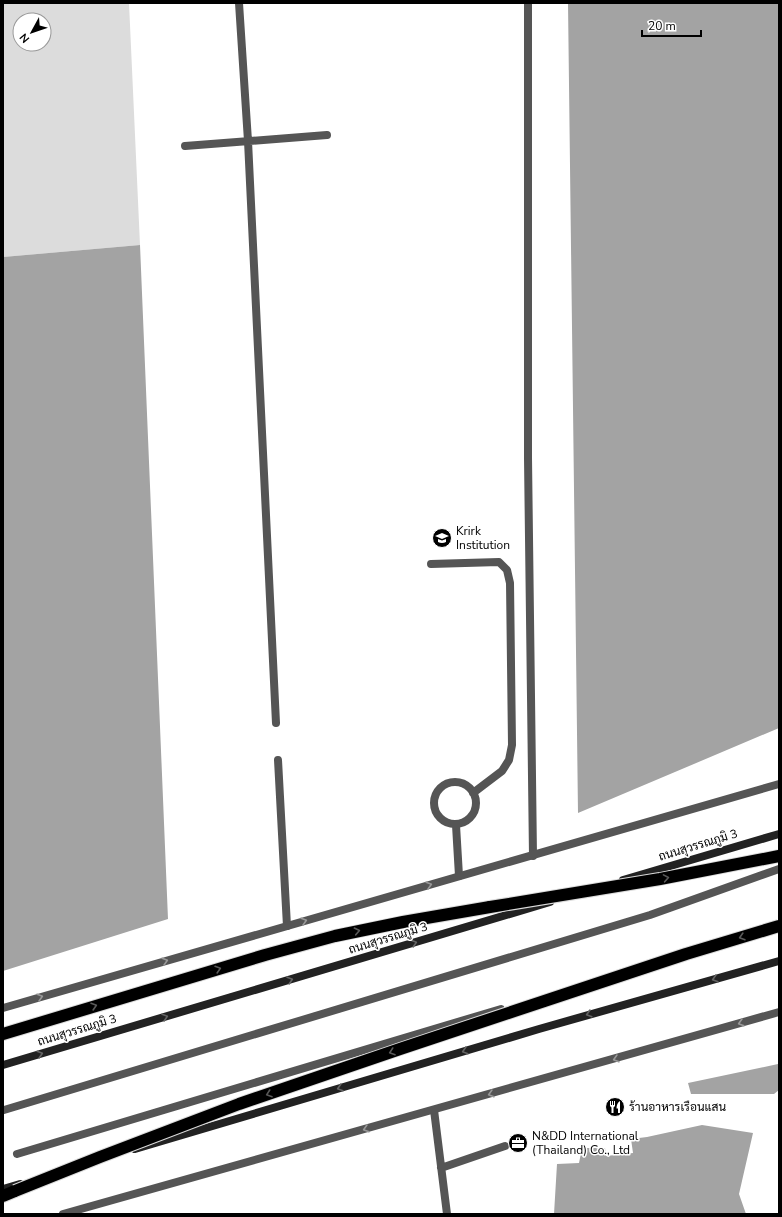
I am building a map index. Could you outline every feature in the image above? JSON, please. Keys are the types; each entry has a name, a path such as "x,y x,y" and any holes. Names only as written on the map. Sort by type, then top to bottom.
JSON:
{"highway":[{"path":"3,1034 265,955 335,936 403,922 660,879 779,856"},
{"path":"3,1196 239,1104 686,954 779,926"}],"main road":[{"name":"ถนนสุวรรณภูมิ 3","path":"3,1065 779,834"},
{"path":"3,1189 538,1029 779,961"}],"street":[{"path":"240,3 276,723"},
{"path":"528,3 528,458 533,856"},
{"path":"185,146 327,135"},
{"path":"431,564 499,562 507,570 510,583 512,745 509,760 502,771 473,794"},
{"path":"278,760 287,926"},
{"path":"456,782 463,784 469,788 473,794 476,800 476,807 469,820 456,825 442,821 437,816 434,810 434,796 437,790 443,785 456,782"},
{"path":"3,1008 779,784"},
{"path":"456,825 459,876"},
{"path":"4,1110 650,915 779,869"},
{"path":"17,1154 686,954"},
{"path":"63,1214 779,1012"},
{"path":"434,1110 447,1214"},
{"path":"441,1168 505,1146"}],"shaded area":[{"path":"3,3 129,3 140,245 3,257"},
{"path":"568,3 779,3 779,728 578,813"},
{"path":"140,245 168,919 3,971 3,257"},
{"path":"778,1064 779,1090 774,1094 691,1094 688,1083"},
{"path":"702,1125 753,1133 739,1194 746,1214 554,1214 557,1164 579,1163 582,1148 605,1148 606,1156 633,1153 631,1139"}],"place":[{"name":"Krirk Institution","path":"442,538"},
{"name":"ร้านอาหารเรือนแสน","path":"615,1107"},
{"name":"N&DD International (Thailand) Co., Ltd","path":"518,1143"}]}
